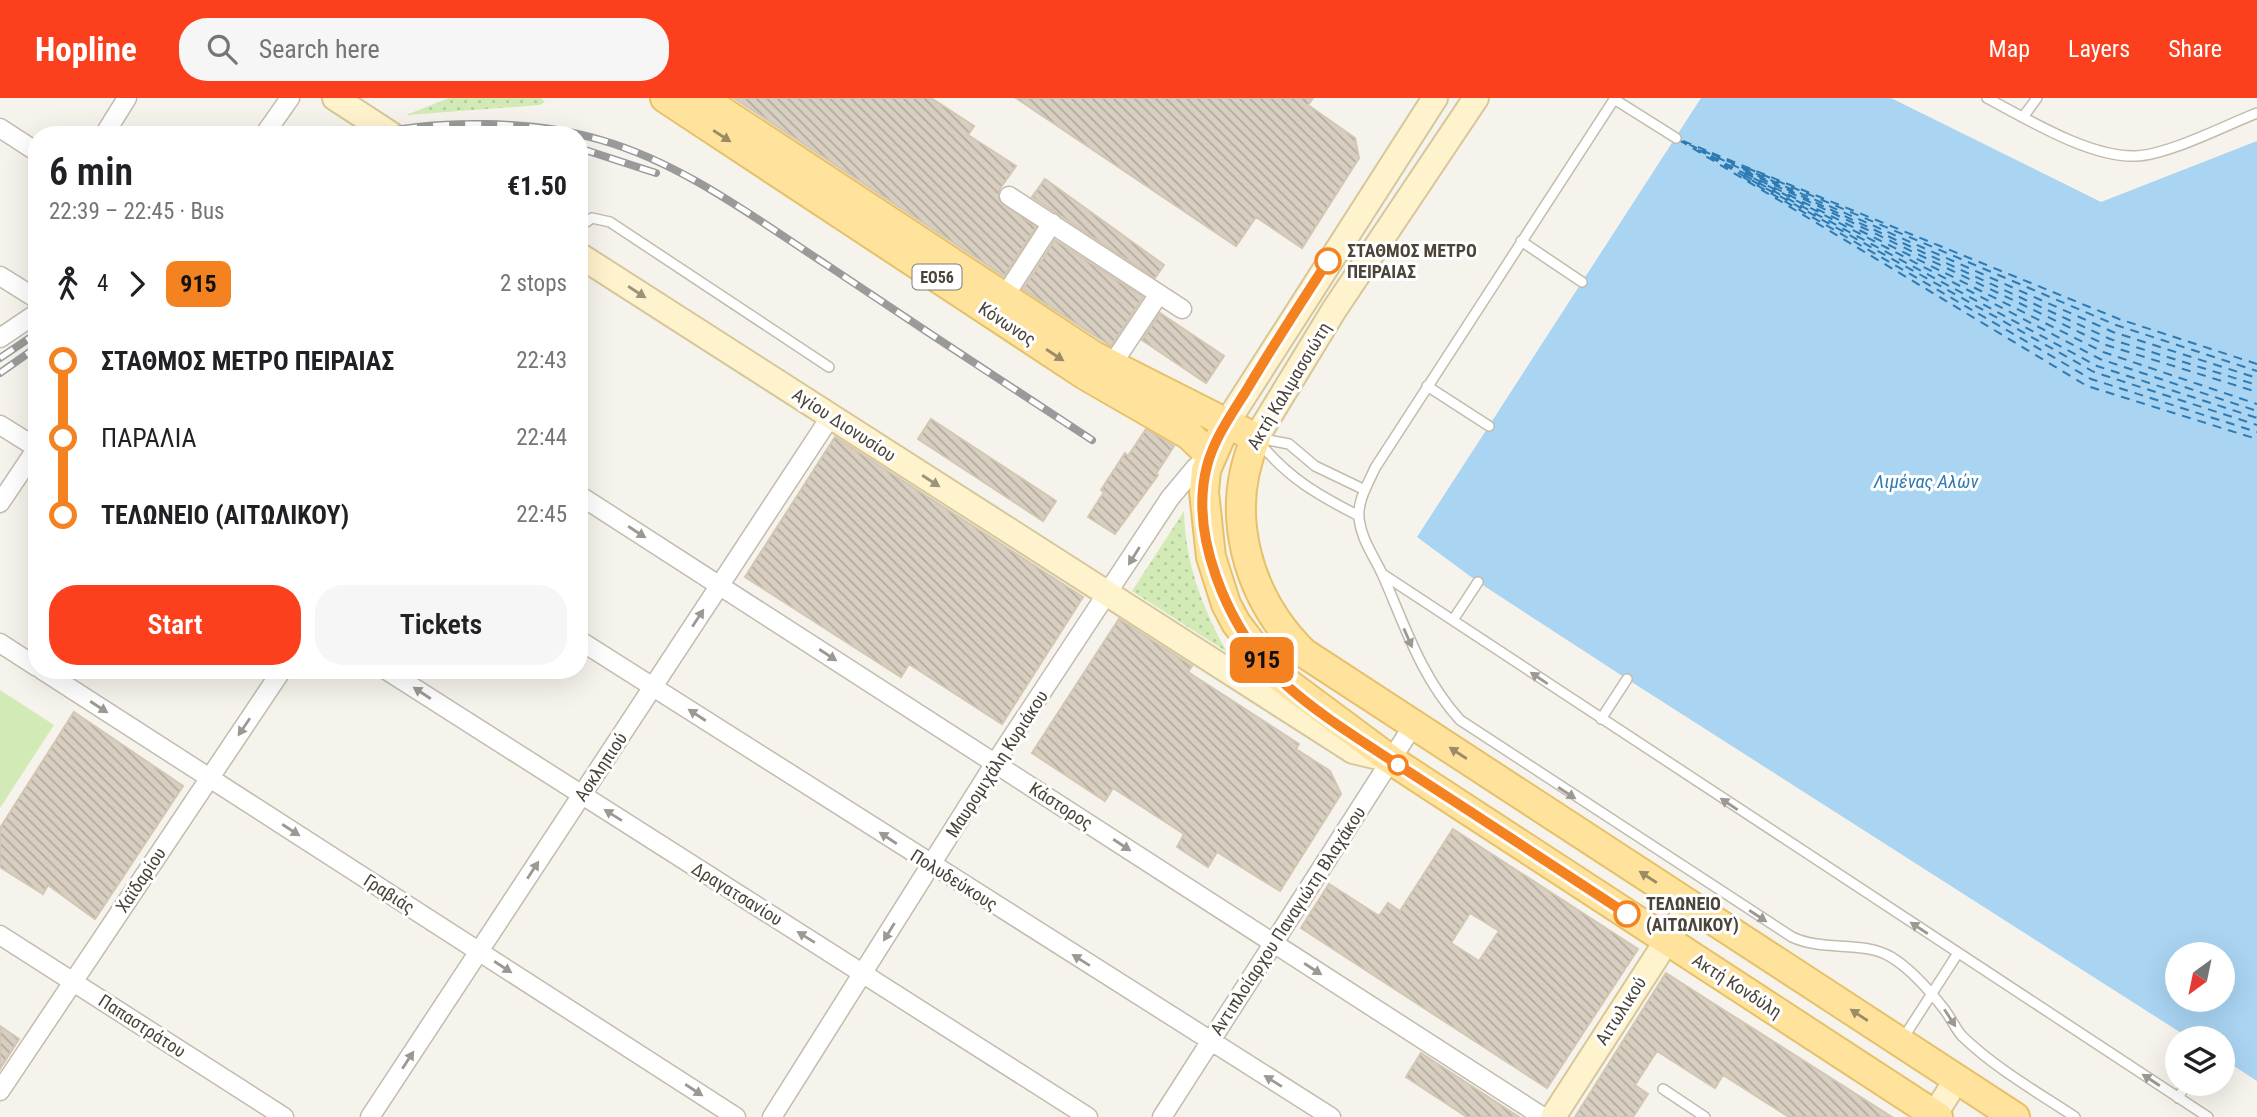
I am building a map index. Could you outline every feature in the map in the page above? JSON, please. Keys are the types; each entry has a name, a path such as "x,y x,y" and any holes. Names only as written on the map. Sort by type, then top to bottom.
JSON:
{"main road":[{"path":"335,98 378,126"},
{"name":"Κόνωνος","path":"665,98 1085,375 1189,435 1210,455"},
{"name":"Κόνωνος","path":"702,98 1111,366 1256,438"},
{"name":"Ακτή Καλιμασσιώτη","path":"1391,760 1285,684 1259,657 1236,623 1217,579 1208,537 1204,492 1210,455 1226,424 1435,98"},
{"name":"Ακτή Καλιμασσιώτη","path":"1414,724 1304,653 1280,626 1264,603 1252,574 1242,526 1241,486 1246,461 1256,438 1334,310 1476,98"},
{"name":"Αγίου Διονυσίου","path":"588,261 1109,595"},
{"name":"Ακτή Κονδύλη","path":"1109,595 1353,751 1391,760 1935,1116"},
{"path":"1414,724 2015,1117"},
{"name":"Αιτωλικού","path":"1553,1117 1690,905"},
{"path":"1935,1116 1957,1079"}],"street":[{"path":"110,126 127,98"},
{"path":"270,126 290,98"},
{"path":"0,128 28,146"},
{"path":"1009,195 1182,309"},
{"path":"1004,297 1052,223"},
{"path":"0,275 28,293"},
{"path":"1111,366 1159,294"},
{"path":"0,338 28,319"},
{"name":"Ασκληπιού","path":"370,1117 831,416"},
{"path":"0,425 28,442"},
{"name":"Μαυρομιχάλη Κυριάκου","path":"772,1117 995,763 1109,595 1170,498 1195,468 1210,455"},
{"path":"0,503 28,461"},
{"name":"Κάστορος","path":"588,501 1543,1117"},
{"path":"0,643 28,661"},
{"name":"Πολυδεύκους","path":"588,646 1331,1117"},
{"name":"Γραβιάς","path":"56,679 736,1117"},
{"name":"Χαϊδαρίου","path":"0,1091 276,679"},
{"name":"Δραγατσανίου","path":"400,679 1088,1117"},
{"name":"Αντιπλοίαρχου Παναγιώτη Βλαχάκου","path":"1162,1117 1414,724"},
{"name":"Παπαστράτου","path":"0,935 284,1117"}],"lane":[{"path":"1676,138 1614,98 1427,386 1365,490 1359,516 1363,539 1382,575 1424,674 1439,698 1477,734 1792,937 1808,944 1871,950 1889,956 1930,994 1976,1049 2075,1117"},
{"path":"1987,98 2023,117 2102,151 2138,156 2257,113"},
{"path":"2023,117 2037,98"},
{"path":"588,221 592,218 610,222 829,367"},
{"path":"1521,242 1582,282"},
{"path":"1427,386 1489,426"},
{"path":"1256,438 1289,444 1315,466 1365,490"},
{"path":"1256,438 1277,464 1304,487 1359,516"},
{"path":"1382,575 2208,1117"},
{"path":"1453,620 1478,582"},
{"path":"1601,719 1628,679"},
{"path":"1900,1042 1958,953"},
{"path":"1662,1089 1705,1117"}],"green space":[{"path":"449,98 541,98 545,102 540,105 406,115"},
{"path":"1184,511 1196,584 1227,652 1132,591"},
{"path":"0,690 54,725 0,808"}],"water":[{"name":"Λιμένας Αλών","path":"1701,98 1891,98 2101,202 2257,141 2257,1081 2235,1067 2235,1026 2170,1026 1478,582 1417,537"}],"building":[{"path":"734,98 931,98 974,126 968,135 1016,166 999,190 999,200 1036,227 1004,276"},
{"path":"1016,98 1313,98 1308,105 1355,138 1359,158 1302,248 1256,217 1236,246"},
{"path":"1045,179 1164,265 1155,278 1032,197"},
{"path":"1055,240 1143,297 1111,346 1023,289"},
{"path":"1160,313 1224,356 1206,383 1142,340"},
{"path":"931,419 1056,501 1043,521 918,439"},
{"path":"1146,429 1174,446 1156,474 1158,475 1115,534 1088,517 1104,492 1101,490 1125,453 1128,456"},
{"path":"835,437 1083,597 1002,724 909,664 901,677 745,577"},
{"path":"1119,619 1192,666 1188,672 1299,744 1296,749 1330,771 1341,794 1280,891 1217,852 1208,867 1177,847 1184,834 1113,788 1105,801 1032,753"},
{"path":"74,712 183,786 95,919 48,885 43,894 0,867 0,828"},
{"path":"1453,829 1638,949 1547,1088 1301,928 1329,884 1379,916 1388,903 1400,911","holes":["1470,913 1499,931 1479,961 1451,943"]},
{"path":"1666,973 1892,1117 1789,1117 1723,1075 1715,1088 1657,1051 1635,1085 1648,1094 1633,1117 1575,1117"},
{"path":"0,1026 19,1039 0,1069"},
{"path":"1421,1053 1519,1117 1467,1117 1406,1077"}],"ferry route":[{"path":"1679,140 2087,386 2257,439"},
{"path":"1683,141 1710,152"},
{"path":"1689,144 1700,150"},
{"path":"1698,150 1709,155"},
{"path":"1702,150 2106,345 2257,392"},
{"path":"1712,153 2119,319 2257,364"},
{"path":"1712,154 2113,332 2257,378"},
{"path":"1711,156 2100,359 2257,411"},
{"path":"1710,157 2094,372 2257,425"},
{"path":"1747,168 2116,325 2257,371"},
{"path":"1743,169 2110,339 2257,385"},
{"path":"1745,173 2103,352 2257,404"},
{"path":"1744,175 2097,366 2257,418"},
{"path":"1743,177 2091,379 2257,432"}],"railway":[{"path":"425,126 524,126"},
{"path":"588,136 632,150 718,194 1092,440"},
{"path":"588,151 656,173"},
{"path":"0,358 28,339"},
{"path":"0,373 28,353"}],"bus line":[{"name":"915","path":"1328,261 1254,377 1210,455 1204,492 1205,516 1211,557 1226,604 1259,657 1285,684 1391,760 1627,914"}],"place":[{"name":"ΣΤΑΘΜΟΣ ΜΕΤΡΟ ΠΕΙΡΑΙΑΣ","path":"1328,261"},
{"name":"ΤΕΛΩΝΕΙΟ (ΑΙΤΩΛΙΚΟΥ)","path":"1627,914"}]}
